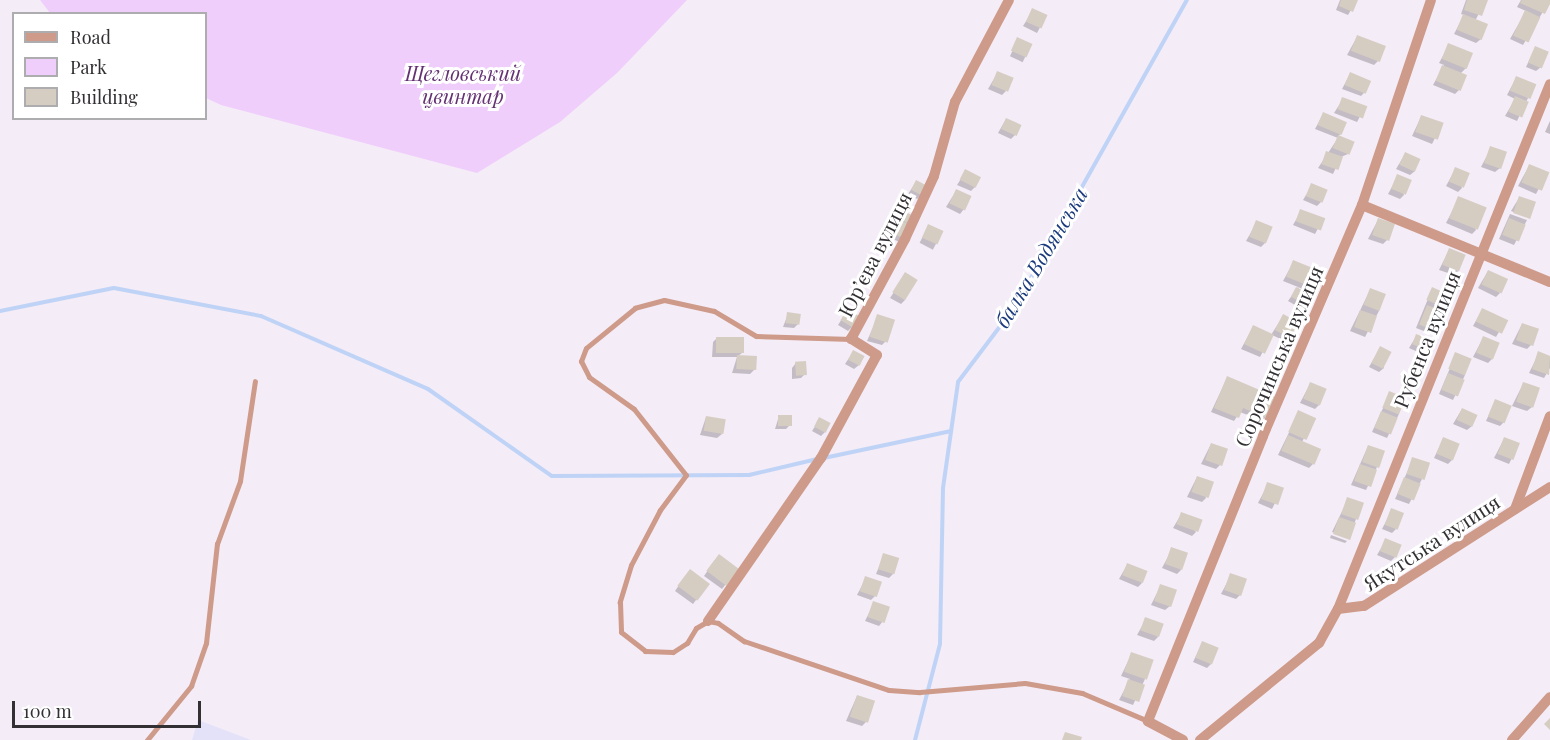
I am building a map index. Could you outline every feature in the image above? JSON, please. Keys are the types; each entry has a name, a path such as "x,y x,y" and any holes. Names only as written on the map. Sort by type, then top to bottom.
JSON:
{"street":[{"name":"Юр’єва вулиця","path":"708,621 821,458 878,355 851,339 934,176 955,102 1010,0"},
{"name":"Сорочинська вулиця","path":"1148,721 1263,436 1362,205 1431,0"},
{"name":"Рубенса вулиця","path":"1338,609 1550,84"},
{"path":"1362,205 1550,282"},
{"path":"1515,509 1550,416"},
{"name":"Якутська вулиця","path":"1338,609 1364,606 1550,487"},
{"path":"1200,740 1319,643 1338,609"},
{"path":"1512,740 1550,697"},
{"path":"1148,721 1183,740"}],"lane":[{"path":"851,339 756,336 714,311 664,300 635,308 620,317 582,354 584,370 589,377 634,409 686,474 660,510 628,573 618,619 621,632 630,643 645,651 672,652 687,643 696,628 708,621 718,623 744,641 817,668 889,690 920,692 1025,682 1082,693 1148,721"},
{"path":"147,740 191,686 206,643 217,544 240,481 255,381"}],"shaded area":[{"path":"198,720 251,740 192,740"}],"green space":[{"name":"Щегловський цвинтар","path":"40,0 687,0 617,73 560,122 477,173 221,105 207,98 207,12 49,12"}],"building":[{"path":"1341,0 1358,0 1353,12 1339,6"},
{"path":"1467,0 1488,0 1482,16 1464,10"},
{"path":"1522,0 1550,0 1550,4 1545,14 1520,3"},
{"path":"1032,8 1048,15 1041,29 1026,22"},
{"path":"1525,10 1540,17 1529,43 1513,35"},
{"path":"1463,14 1488,24 1482,40 1457,30"},
{"path":"1357,35 1386,46 1380,62 1351,51"},
{"path":"1017,37 1033,44 1026,58 1011,51"},
{"path":"1448,43 1473,53 1467,69 1442,59"},
{"path":"1535,46 1549,52 1542,68 1528,63"},
{"path":"1442,65 1467,75 1461,91 1436,81"},
{"path":"997,71 1014,78 1008,92 991,85"},
{"path":"1350,72 1371,81 1366,94 1345,85"},
{"path":"1516,76 1536,84 1530,99 1510,91"},
{"path":"1515,96 1529,102 1522,118 1508,112"},
{"path":"1342,97 1367,106 1363,118 1338,109"},
{"path":"1323,112 1347,122 1341,135 1318,125"},
{"path":"1421,115 1444,123 1438,140 1415,132"},
{"path":"1006,118 1022,125 1017,136 1001,129"},
{"path":"1338,135 1355,142 1349,155 1333,148"},
{"path":"1490,146 1507,152 1501,169 1484,163"},
{"path":"1326,151 1343,157 1338,170 1321,164"},
{"path":"1405,152 1421,159 1415,172 1399,165"},
{"path":"1529,164 1549,172 1542,191 1522,183"},
{"path":"1455,167 1470,173 1464,188 1449,182"},
{"path":"965,169 981,177 976,188 960,180"},
{"path":"1397,174 1412,180 1406,195 1391,189"},
{"path":"916,180 928,186 923,196 911,190"},
{"path":"1311,183 1328,190 1322,203 1306,196"},
{"path":"956,189 972,196 965,211 949,204"},
{"path":"1458,196 1487,208 1478,230 1449,218"},
{"path":"1519,196 1536,202 1530,219 1513,213"},
{"path":"1300,209 1325,218 1321,230 1296,221"},
{"path":"902,210 914,216 909,224 898,218"},
{"path":"1378,218 1395,224 1389,241 1372,235"},
{"path":"1509,218 1526,225 1519,241 1502,235"},
{"path":"900,220 910,225 903,238 893,233"},
{"path":"1256,220 1273,227 1266,243 1249,237"},
{"path":"928,224 944,231 937,245 922,238"},
{"path":"1449,248 1466,255 1459,271 1442,265"},
{"path":"1293,260 1323,272 1316,289 1286,277"},
{"path":"1488,270 1508,279 1502,294 1481,285"},
{"path":"905,272 918,280 905,300 892,292"},
{"path":"1296,287 1313,296 1308,306 1291,297"},
{"path":"1432,287 1448,294 1442,307 1426,300"},
{"path":"1370,288 1386,294 1379,311 1364,305"},
{"path":"1427,305 1442,311 1434,330 1419,324"},
{"path":"1482,308 1508,320 1502,334 1476,322"},
{"path":"847,309 859,316 853,327 840,320"},
{"path":"1360,310 1377,316 1371,333 1354,327"},
{"path":"787,312 801,314 799,325 785,323"},
{"path":"877,314 895,320 888,343 870,337"},
{"path":"1283,314 1299,322 1291,338 1275,330"},
{"path":"1522,323 1539,329 1533,346 1516,340"},
{"path":"1253,325 1274,335 1265,354 1244,344"},
{"path":"1416,334 1430,339 1426,349 1412,344"},
{"path":"1483,336 1500,343 1493,359 1476,353"},
{"path":"716,337 744,337 744,353 716,353"},
{"path":"1380,346 1392,352 1383,369 1371,363"},
{"path":"853,350 865,356 860,366 848,360"},
{"path":"1538,351 1550,356 1549,375 1532,369"},
{"path":"1455,352 1472,359 1465,375 1448,369"},
{"path":"737,355 757,356 756,370 736,369"},
{"path":"806,361 807,375 796,376 795,362"},
{"path":"1448,373 1465,380 1458,396 1441,390"},
{"path":"1227,376 1276,397 1267,418 1243,408 1239,418 1214,408"},
{"path":"1310,382 1327,389 1320,405 1303,399"},
{"path":"1523,382 1540,388 1533,408 1516,402"},
{"path":"1389,391 1406,398 1399,414 1382,408"},
{"path":"1495,399 1512,406 1505,423 1488,417"},
{"path":"1462,408 1478,415 1472,427 1457,420"},
{"path":"1298,410 1316,418 1307,440 1288,432"},
{"path":"1381,411 1398,418 1391,434 1374,428"},
{"path":"778,415 792,415 792,426 778,426"},
{"path":"706,416 726,419 723,434 704,431"},
{"path":"819,417 831,423 826,433 814,427"},
{"path":"1288,435 1321,449 1314,465 1281,451"},
{"path":"1443,437 1460,444 1453,460 1436,454"},
{"path":"1504,437 1520,443 1513,460 1498,454"},
{"path":"1211,443 1228,449 1222,466 1205,460"},
{"path":"1368,445 1385,451 1379,468 1362,462"},
{"path":"1412,457 1430,463 1425,480 1406,474"},
{"path":"1360,464 1377,470 1371,487 1354,481"},
{"path":"1197,476 1214,482 1208,498 1191,492"},
{"path":"1404,477 1421,484 1414,500 1397,494"},
{"path":"1267,482 1284,488 1278,505 1261,499"},
{"path":"1347,497 1364,503 1358,520 1341,514"},
{"path":"1391,508 1404,513 1398,530 1385,525"},
{"path":"1181,512 1203,520 1198,532 1177,524"},
{"path":"1339,517 1356,523 1350,540 1333,534"},
{"path":"1385,538 1402,545 1396,558 1380,551"},
{"path":"1171,547 1188,553 1182,570 1165,564"},
{"path":"883,553 899,558 894,574 878,569"},
{"path":"719,554 739,569 726,586 706,571"},
{"path":"1127,563 1148,571 1143,583 1122,575"},
{"path":"690,569 710,584 697,601 677,586"},
{"path":"1230,573 1247,579 1241,596 1224,590"},
{"path":"865,576 882,582 877,597 860,591"},
{"path":"1160,584 1177,590 1171,607 1154,601"},
{"path":"873,601 890,607 884,623 867,617"},
{"path":"1145,617 1164,624 1159,637 1140,630"},
{"path":"1202,641 1219,648 1212,664 1195,658"},
{"path":"1131,652 1154,660 1147,680 1124,672"},
{"path":"1128,679 1145,685 1139,702 1122,696"},
{"path":"857,695 875,701 868,723 850,717"},
{"path":"1550,718 1550,730 1544,724"},
{"path":"1065,732 1082,737 1081,740 1062,740"}],"waterway":[{"name":"балка Водянська","path":"915,740 940,644 943,488 958,382 1014,308 1187,0"},
{"path":"0,311 114,288 261,316 428,389 552,476 749,475 817,459"},
{"path":"824,458 951,431"}]}
